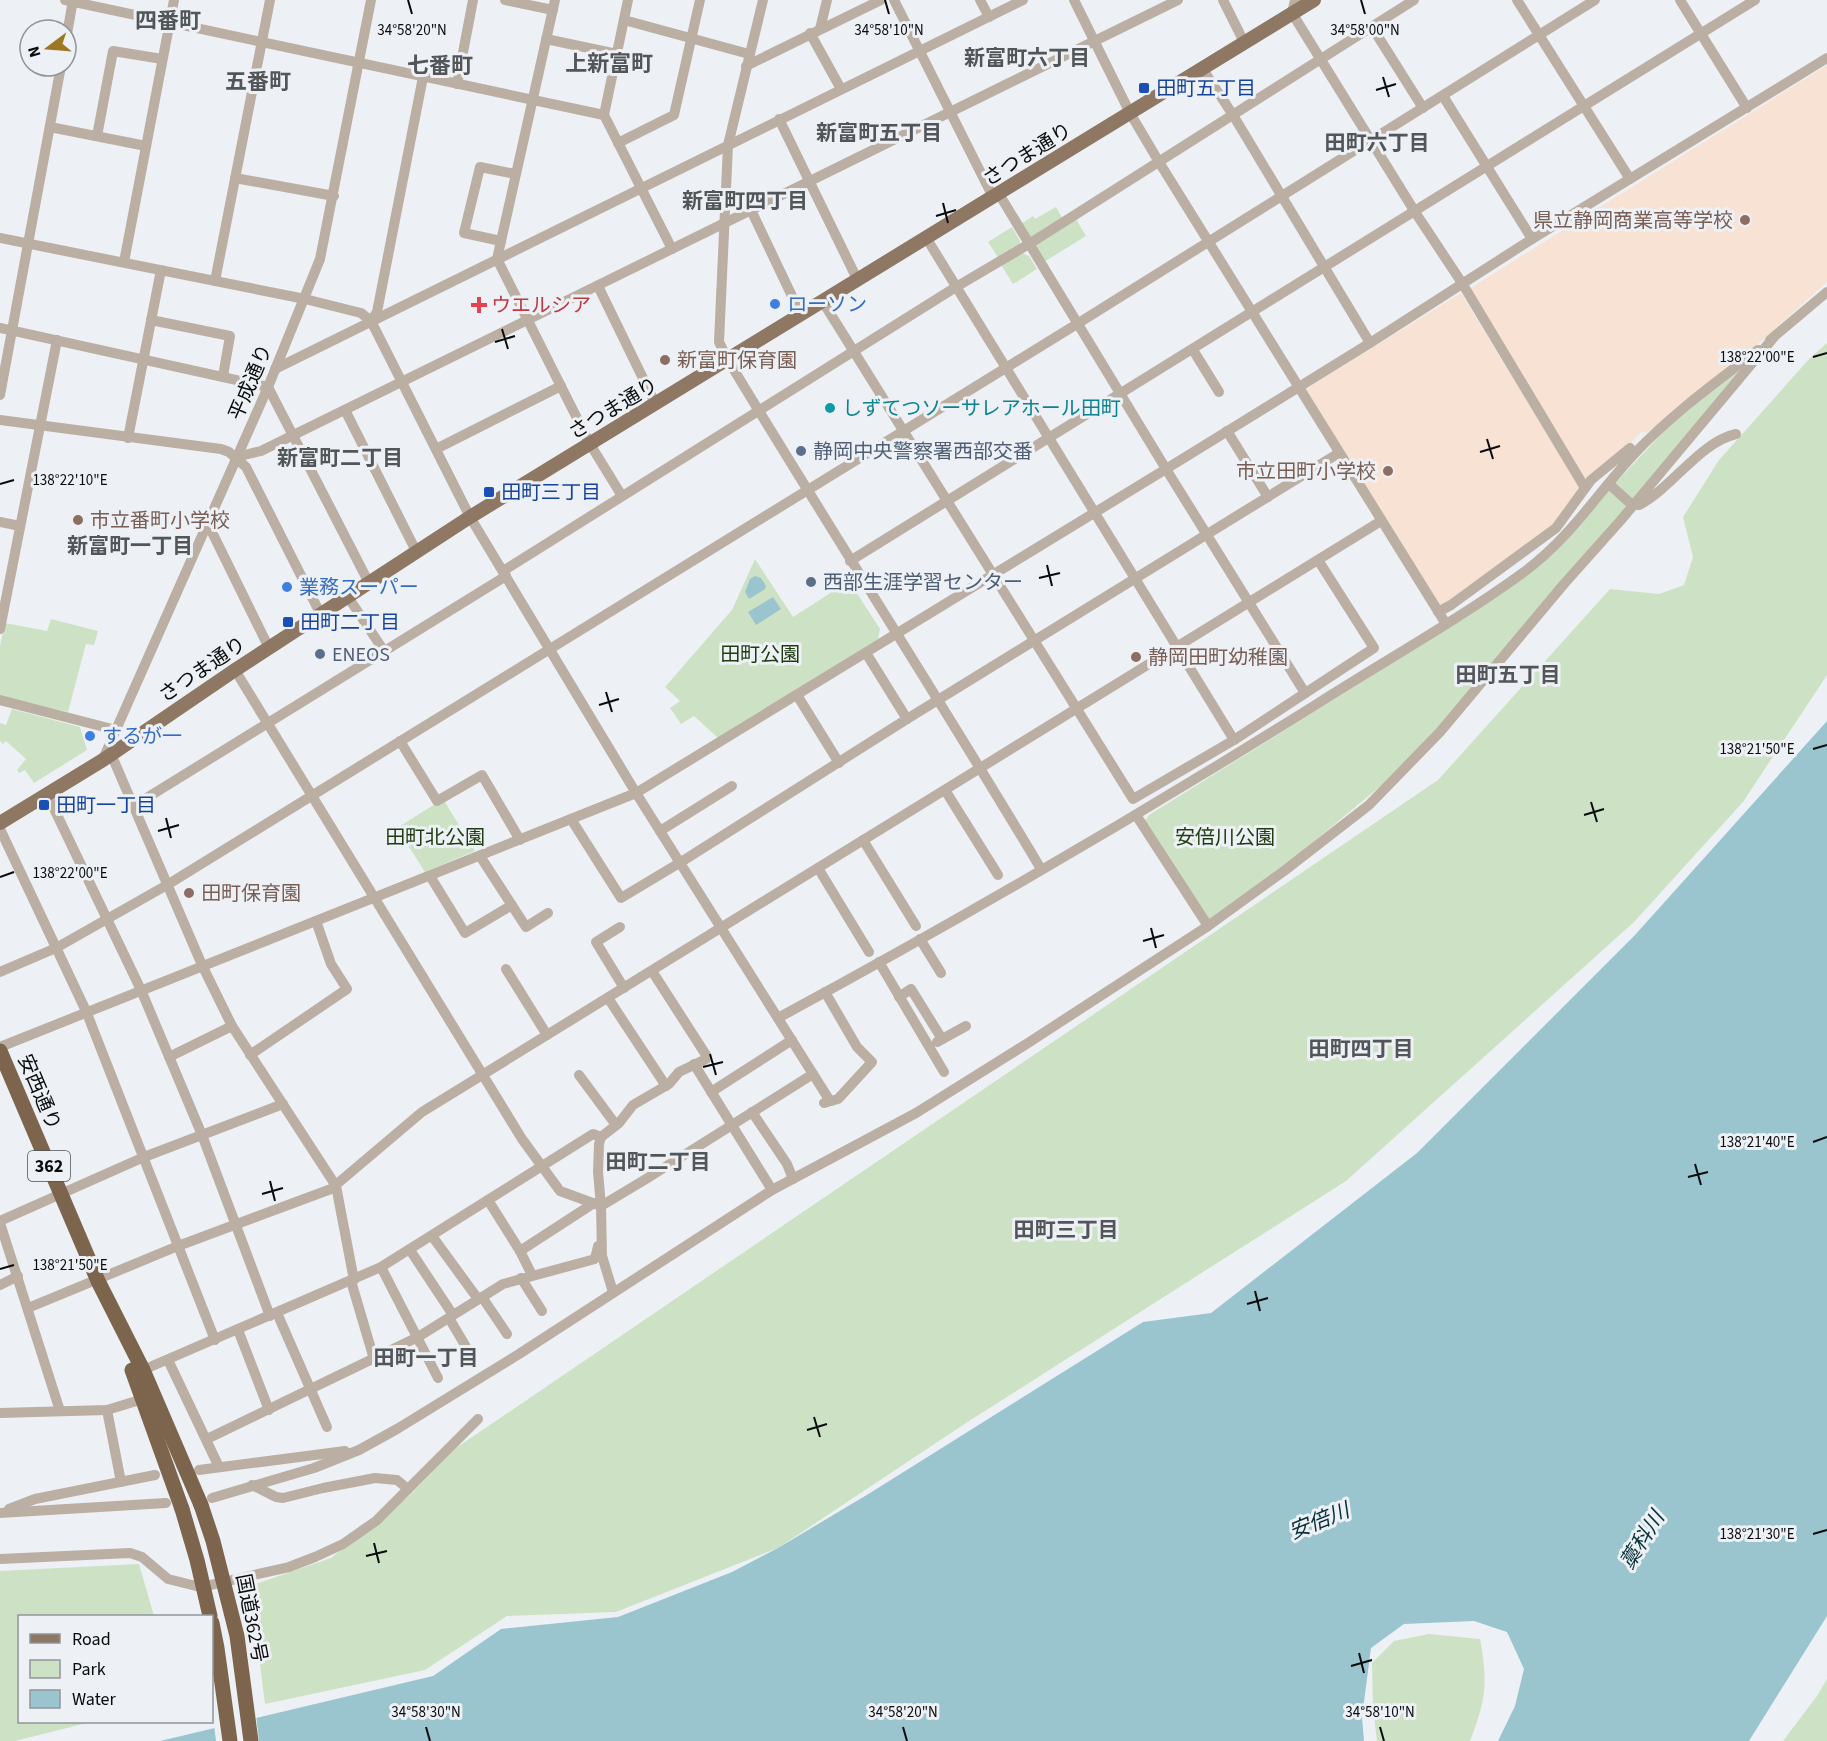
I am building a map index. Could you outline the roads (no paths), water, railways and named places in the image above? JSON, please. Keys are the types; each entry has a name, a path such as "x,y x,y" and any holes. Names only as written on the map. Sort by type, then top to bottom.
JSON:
{"highway":[{"name":"安西通り","path":"0,1049 98,1281 182,1509"},
{"name":"安西通り","path":"98,1281 206,1502"},
{"name":"国道362号","path":"206,1502 213,1541 237,1636 251,1741"},
{"name":"国道362号","path":"182,1509 210,1615"},
{"name":"国道362号","path":"213,1628 230,1741"}],"main road":[{"name":"さつま通り","path":"0,823 107,757 268,648 470,517 1130,114 1245,42 1293,7 1314,0"}],"street":[{"path":"124,262 174,0"},
{"path":"215,281 270,0"},
{"name":"平成通り","path":"107,757 116,730 268,387 320,259 371,0"},
{"path":"457,84 473,0"},
{"path":"505,0 554,5 497,259 590,444 622,496"},
{"path":"628,0 604,115 672,249"},
{"path":"618,142 674,115 700,0"},
{"path":"763,0 728,145 719,342 806,490 981,768 1041,869"},
{"path":"827,0 815,31 841,89"},
{"path":"746,66 881,0"},
{"path":"894,0 950,112 996,196 1029,244 1305,693"},
{"path":"980,0 989,17"},
{"path":"275,369 1023,0"},
{"path":"1074,0 1130,114 1158,162 1446,624"},
{"path":"236,457 261,451 294,435 1178,0"},
{"path":"1223,0 1245,42"},
{"path":"132,807 384,651 622,496 956,287 1029,244 1414,0"},
{"path":"1517,0 1630,179"},
{"path":"0,972 56,948 167,885 1077,324 1595,0"},
{"path":"1680,0 1747,108"},
{"path":"850,561 1755,0"},
{"path":"68,18 70,1 604,115"},
{"path":"1293,7 1320,59 1462,283 1585,488"},
{"path":"624,20 749,54"},
{"path":"1372,27 1423,108"},
{"path":"546,39 617,54"},
{"path":"96,136 113,51 162,59"},
{"path":"0,1049 86,1011 636,793 1166,469 1827,58"},
{"path":"1202,68 1233,115 1370,343"},
{"path":"371,321 377,312 423,77"},
{"path":"0,395 59,78"},
{"path":"1443,96 1533,239"},
{"path":"779,119 858,281"},
{"path":"50,127 146,146"},
{"path":"501,241 464,233 480,167 515,174"},
{"path":"236,177 334,196"},
{"path":"751,210 801,315"},
{"path":"0,238 305,299 361,313 371,321 470,517 636,793 813,1074 827,1102 838,1099 873,1062 857,1047 825,992"},
{"path":"927,239 1234,740"},
{"path":"128,438 161,270"},
{"path":"598,286 656,405"},
{"path":"778,1018 1136,815 1477,605 1548,553 1568,534 1650,438 1676,413 1774,338 1827,292"},
{"path":"823,302 1133,799 1234,740 1374,648 1318,560"},
{"path":"151,320 230,336 223,376"},
{"path":"0,328 268,387 369,583"},
{"path":"206,1502 252,1485 314,1468 359,1450 519,1354 772,1190 916,1113 1208,926 1320,844 1369,805 1440,732 1774,338"},
{"path":"0,629 57,340"},
{"path":"1193,350 1219,392"},
{"path":"436,449 561,386"},
{"path":"345,410 417,553"},
{"path":"0,420 221,449 236,457 246,467 321,615"},
{"path":"1227,431 1268,497"},
{"path":"1609,484 1634,505 1639,505 1646,502 1718,440 1736,434"},
{"path":"1438,612 1451,605 1556,528 1592,480 1624,455 1641,437 1650,438"},
{"path":"571,819 621,898 937,700 1339,453"},
{"path":"28,1308 178,1246 336,1186 422,1112 1381,521"},
{"path":"0,522 20,526"},
{"path":"207,522 268,648"},
{"path":"348,597 384,651"},
{"path":"866,653 907,719"},
{"path":"235,670 541,1167 560,1191 597,1204"},
{"path":"797,695 839,763"},
{"path":"0,700 116,730"},
{"path":"400,741 437,801 482,775 520,840"},
{"path":"107,757 232,1026 336,1186 352,1280 374,1359"},
{"path":"660,831 732,786"},
{"path":"945,790 998,875"},
{"path":"47,794 141,990 202,1135 273,1315 312,1390 327,1427"},
{"path":"1136,815 1208,926"},
{"path":"0,829 86,1011 215,1340"},
{"path":"863,840 916,926"},
{"path":"480,856 526,927 548,913"},
{"path":"818,868 869,952"},
{"path":"430,876 465,933 512,905"},
{"path":"250,1054 348,989 331,964 316,921"},
{"path":"620,927 596,942 624,988"},
{"path":"920,939 941,973"},
{"path":"879,962 944,1072"},
{"path":"506,969 547,1035"},
{"path":"613,1292 602,1256 602,1231 597,1204 601,1137 616,1125 633,1106 666,1086 679,1072 706,1059 706,1055 652,971"},
{"path":"899,997 911,989 942,1039"},
{"path":"608,998 666,1086"},
{"path":"170,1057 232,1026"},
{"path":"929,1047 966,1026"},
{"path":"711,1092 792,1040"},
{"path":"694,1064 772,1190"},
{"path":"520,1251 597,1204 646,1179 813,1074"},
{"path":"579,1075 616,1125"},
{"path":"60,1411 0,1222 144,1157 283,1104"},
{"path":"752,1112 787,1164 793,1179"},
{"path":"143,1370 381,1267 593,1134 601,1137"},
{"path":"488,1200 532,1275"},
{"path":"207,1439 417,1337 503,1284 595,1258 602,1231"},
{"path":"432,1236 507,1334"},
{"path":"410,1250 451,1317 472,1357"},
{"path":"381,1267 438,1378"},
{"path":"0,1285 18,1276"},
{"path":"521,1278 542,1311"},
{"path":"238,1330 269,1410"},
{"path":"168,1360 219,1467"},
{"path":"0,1413 107,1410 143,1399"},
{"path":"107,1410 121,1482"},
{"path":"0,1559 130,1553 142,1557 168,1579 196,1586 210,1585 289,1567 343,1544 376,1521 478,1419"},
{"path":"199,1470 359,1450"},
{"path":"0,1513 35,1499 155,1475"},
{"path":"252,1485 283,1498 375,1479 397,1480 408,1489"},
{"path":"0,1513 166,1503"}],"water":[{"path":"755,576 761,578 766,586 749,599 745,592 750,579"},
{"path":"773,597 781,609 756,625 748,612"},
{"path":"1827,721 1827,1616 1749,1741 1498,1741 1515,1706 1524,1669 1507,1632 1474,1621 1404,1624 1371,1648 1362,1717 1364,1741 160,1741 433,1676 501,1629 618,1617 732,1572 778,1548 870,1493 1143,1322 1211,1313 1417,1153 1635,935"}],"place":[{"name":"田町五丁目","path":"1144,88"},
{"name":"県立静岡商業高等学校","path":"1745,220"},
{"name":"ローソン","path":"775,304"},
{"name":"ウエルシア","path":"479,305"},
{"name":"新富町保育園","path":"665,360"},
{"name":"しずてつソーサレアホール田町","path":"830,408"},
{"name":"静岡中央警察署西部交番","path":"801,451"},
{"name":"市立田町小学校","path":"1388,471"},
{"name":"田町三丁目","path":"489,492"},
{"name":"市立番町小学校","path":"78,520"},
{"name":"西部生涯学習センター","path":"811,582"},
{"name":"業務スーパー","path":"287,587"},
{"name":"田町二丁目","path":"288,622"},
{"name":"ENEOS","path":"320,654"},
{"name":"静岡田町幼稚園","path":"1136,657"},
{"name":"するが一","path":"90,736"},
{"name":"田町一丁目","path":"44,805"},
{"name":"田町保育園","path":"189,893"}],"district":[{"name":"四番町","path":"168,20"},
{"name":"新富町六丁目","path":"1027,58"},
{"name":"上新富町","path":"609,63"},
{"name":"七番町","path":"440,65"},
{"name":"五番町","path":"258,81"},
{"name":"新富町五丁目","path":"879,133"},
{"name":"田町六丁目","path":"1377,143"},
{"name":"新富町四丁目","path":"745,201"},
{"name":"新富町二丁目","path":"340,458"},
{"name":"新富町一丁目","path":"130,546"},
{"name":"田町五丁目","path":"1508,675"},
{"name":"田町四丁目","path":"1361,1049"},
{"name":"田町二丁目","path":"658,1162"},
{"name":"田町三丁目","path":"1066,1230"},
{"name":"田町一丁目","path":"426,1358"}],"park label":[{"name":"田町公園","path":"760,654"},
{"name":"田町北公園","path":"435,837"},
{"name":"安倍川公園","path":"1225,837"}],"water label":[{"name":"安倍川","path":"1319,1521"},
{"name":"藁科川","path":"1642,1540"}]}
